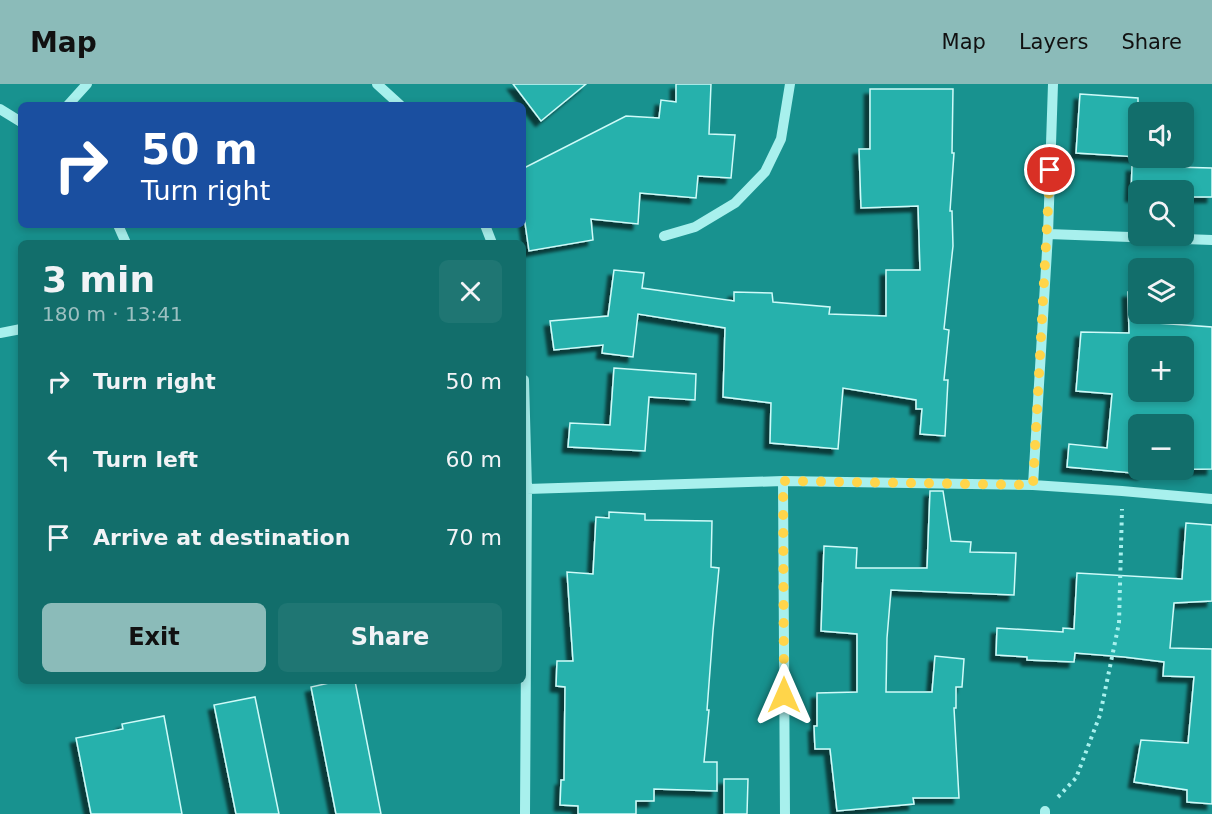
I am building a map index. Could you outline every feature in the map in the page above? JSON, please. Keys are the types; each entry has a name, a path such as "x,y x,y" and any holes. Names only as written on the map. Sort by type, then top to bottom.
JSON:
{"street":[{"path":"71,102 87,84"},
{"path":"377,84 397,102"},
{"path":"664,236 695,227 735,203 765,172 781,139 790,84"},
{"path":"1033,485 1048,234 1053,84"},
{"path":"0,109 18,120"},
{"path":"1048,234 1212,240"},
{"path":"0,333 18,330"},
{"path":"526,453 526,652"},
{"path":"783,481 785,814"},
{"path":"527,489 783,481 1033,485 1122,490 1212,499"},
{"path":"525,814 526,684"}],"path":[{"path":"1045,812 1076,778 1100,715 1119,623 1122,490"}],"building":[{"path":"513,84 586,84 541,121"},
{"path":"676,84 711,84 709,134 735,135 731,178 698,176 696,198 640,193 638,224 591,219 593,240 529,251 526,228 526,167 626,116 659,118 661,100 676,102"},
{"path":"870,89 953,89 952,153 954,153 950,211 952,211 953,246 944,329 949,330 944,380 948,380 945,436 920,434 922,409 916,409 916,400 843,388 838,449 770,443 771,403 723,397 725,328 638,314 633,357 602,353 603,345 554,350 550,321 608,316 614,270 644,273 642,288 734,301 734,292 772,293 773,302 830,307 829,314 886,316 886,270 920,270 918,206 861,208 859,149 870,149"},
{"path":"1080,94 1138,98 1138,102 1128,102 1128,156 1076,153"},
{"path":"1132,168 1212,168 1212,197 1194,197 1194,180 1132,180"},
{"path":"1129,324 1212,327 1212,469 1194,469 1194,414 1128,414 1128,473 1067,467 1069,444 1107,448 1112,394 1076,391 1081,332 1129,333"},
{"path":"614,368 696,374 695,400 649,397 645,451 568,447 570,423 610,425"},
{"path":"930,491 943,491 951,541 971,542 970,552 1016,553 1014,595 891,590 886,692 932,692 935,656 964,659 962,687 956,687 956,708 954,708 959,798 913,798 914,804 837,811 830,749 815,749 814,726 817,726 817,693 857,692 857,634 821,631 824,546 857,548 856,568 927,568"},
{"path":"609,512 645,514 645,520 712,521 711,567 719,568 704,762 717,762 717,791 654,789 654,801 636,801 636,814 578,814 578,806 560,805 561,780 564,780 565,687 556,686 557,661 573,661 567,572 593,574 596,517 609,518"},
{"path":"1186,523 1212,525 1212,601 1174,603 1170,648 1212,649 1212,804 1187,802 1187,790 1134,782 1141,740 1188,743 1194,677 1163,676 1164,662 1124,657 1075,653 1074,662 1027,660 1027,657 996,655 997,628 1063,632 1063,628 1074,629 1077,573 1182,579"},
{"path":"324,684 356,684 381,814 336,814 311,687"},
{"path":"255,697 279,814 236,814 214,705"},
{"path":"164,716 182,814 91,814 76,738 123,729 122,724"},
{"path":"724,779 748,779 747,814 724,814"}],"route":[{"path":"784,695 783,481 1033,485 1050,170"}]}
